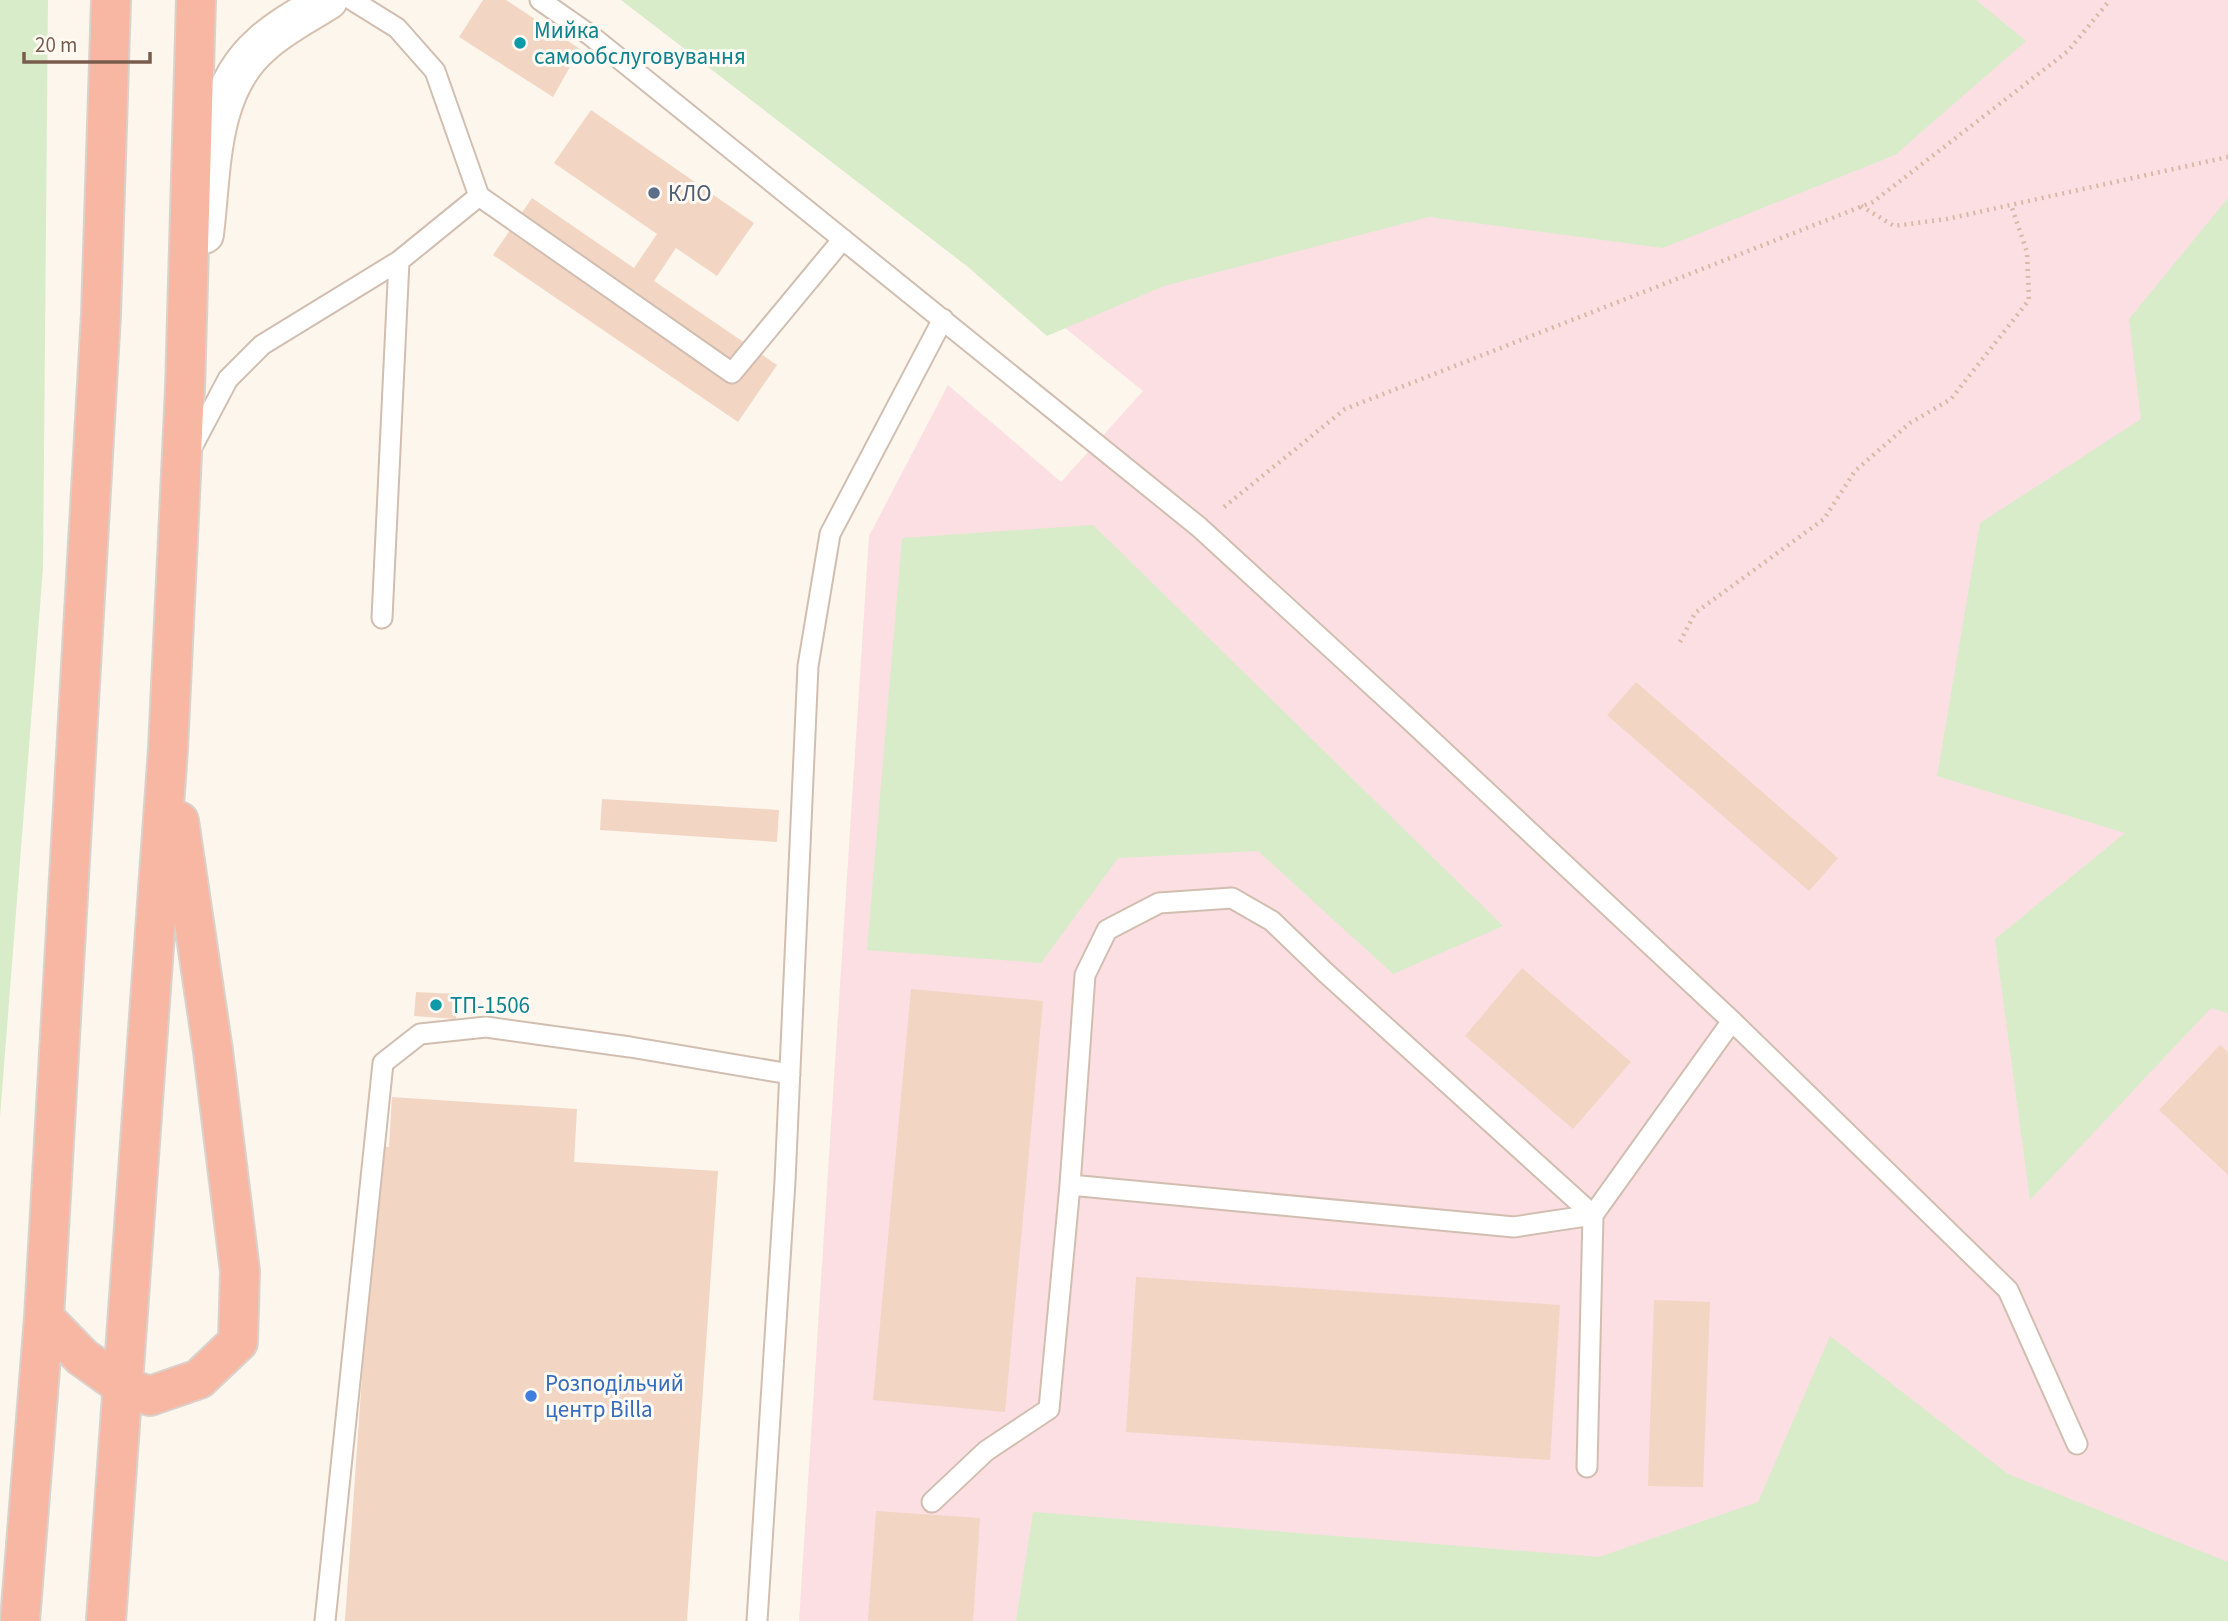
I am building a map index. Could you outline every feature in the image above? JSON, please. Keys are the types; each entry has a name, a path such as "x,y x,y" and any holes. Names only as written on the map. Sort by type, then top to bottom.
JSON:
{"highway":[{"path":"20,1621 44,1318 101,314 111,0"},
{"path":"106,1621 168,748 185,389 196,0"},
{"path":"44,1318 82,1357 124,1387 150,1396 199,1379 238,1342 238,1257 213,1051 168,748"}],"street":[{"path":"185,389 218,120 230,83 260,45 328,0"}],"lane":[{"path":"352,0 397,28 435,71 479,196 732,373 843,239"},
{"path":"540,0 590,35 1199,527 1732,1021 2008,1290 2077,1444"},
{"path":"181,468 228,379 262,345 399,261 479,196"},
{"path":"382,618 399,261"},
{"path":"757,1621 785,1181 808,666 830,534 943,318"},
{"path":"932,1502 986,1451 1049,1409 1070,1185 1085,975 1107,930 1159,903 1232,898 1272,921 1326,974 1593,1215"},
{"path":"1587,1467 1593,1215 1732,1021"},
{"path":"326,1621 383,1063 420,1034 486,1027 790,1074"},
{"path":"1070,1185 1514,1227 1593,1215"}],"path":[{"path":"1199,527 1345,409 1873,202 2068,51 2110,0"},
{"path":"1861,206 1894,226 1947,219 2228,157"},
{"path":"1680,642 1695,613 1824,519 1855,471 1910,423 1951,399 2029,300 2027,252 2011,205"}],"shaded area":[{"path":"992,0 2228,0 2228,1621 799,1621 869,536 948,385 1061,482 1143,391 1012,285"}],"green space":[{"path":"0,0 48,0 43,568 0,1117"},
{"path":"621,0 1976,0 2026,41 1895,155 1663,248 1429,217 1164,286 1047,336 968,267"},
{"path":"2228,198 2228,1013 2211,1008 2030,1200 1995,939 2125,833 1937,776 1980,523 2141,419 2129,319"},
{"path":"1093,525 1503,926 1393,974 1258,851 1118,858 1041,963 867,950 902,538"},
{"path":"1830,1336 2008,1474 2228,1562 2228,1621 1016,1621 1033,1512 1599,1557 1758,1502"}],"building":[{"name":"Мийка самообслуговування","path":"483,0 506,0 580,49 553,97 459,37"},
{"path":"591,110 754,223 717,276 676,248 654,281 777,365 738,422 493,255 532,198 634,268 657,234 554,163"},
{"path":"1636,682 1838,858 1809,891 1607,715"},
{"path":"602,799 779,810 777,842 600,830"},
{"path":"1522,968 1631,1062 1573,1129 1465,1036"},
{"path":"911,989 1043,1001 1005,1412 873,1400"},
{"name":"ТП-1506","path":"416,992 457,994 456,1019 414,1016"},
{"path":"2220,1045 2228,1052 2228,1175 2159,1110"},
{"name":"Розподільчий центр Billa","path":"392,1097 577,1109 574,1162 718,1171 687,1621 345,1621 378,1146 389,1147"},
{"path":"1136,1277 1560,1305 1550,1460 1126,1432"},
{"path":"1654,1300 1710,1302 1703,1487 1648,1486"},
{"path":"876,1511 980,1518 973,1621 868,1621"}],"place":[{"name":"Мийка самообслуговування","path":"520,43"},
{"name":"КЛО","path":"654,193"},
{"name":"ТП-1506","path":"436,1005"},
{"name":"Розподільчий центр Billa","path":"531,1396"}]}
